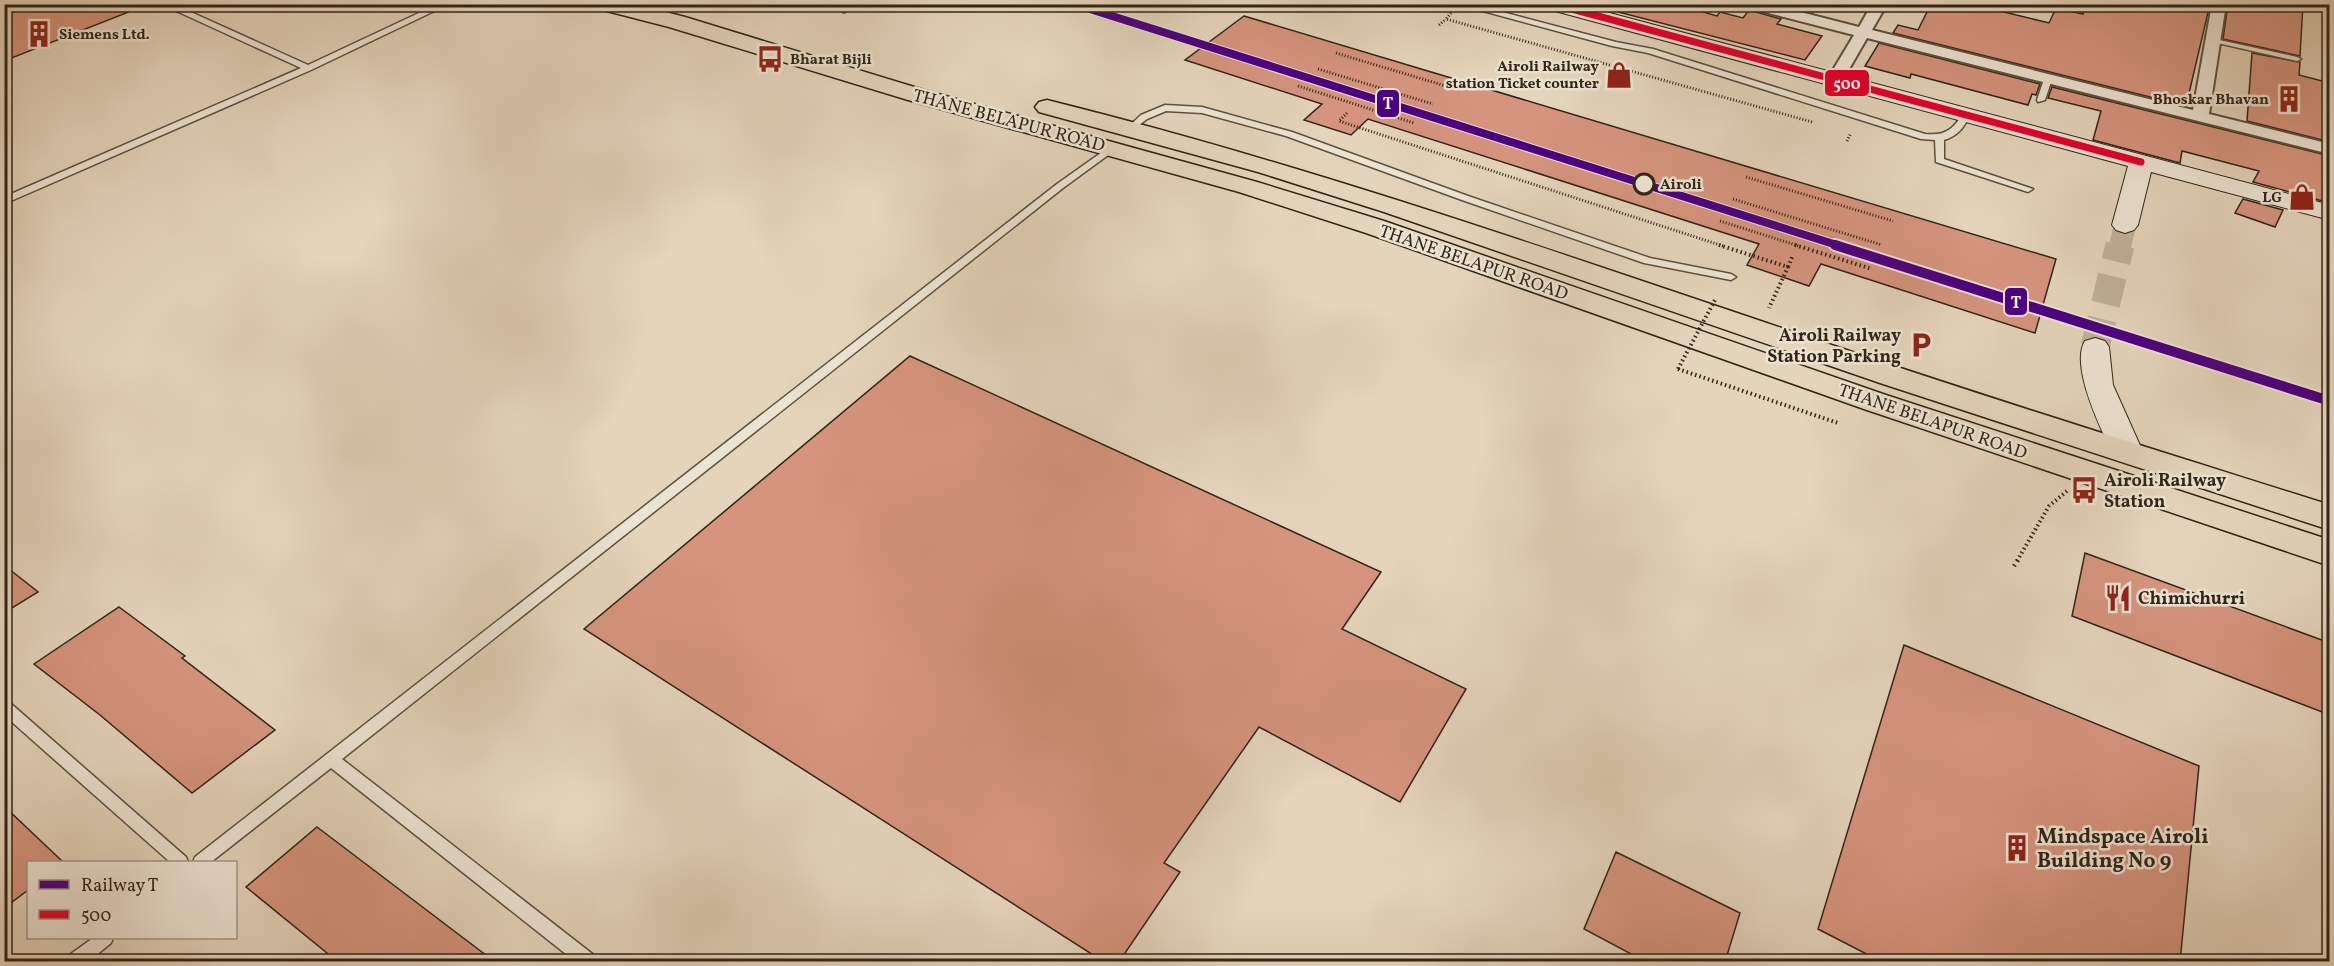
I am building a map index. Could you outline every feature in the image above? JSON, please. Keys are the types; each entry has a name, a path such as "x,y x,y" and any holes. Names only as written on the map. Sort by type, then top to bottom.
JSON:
{"main road":[{"name":"THANE BELAPUR ROAD","path":"690,4 938,78 1121,138 1248,187 1375,227 1709,345 2330,553"},
{"name":"THANE BELAPUR ROAD","path":"624,6 927,98 1267,166 1393,206 1813,350 2330,518"}],"street":[{"path":"1551,4 2330,213"},
{"path":"1750,4 2330,148"},
{"path":"1835,81 1880,4"},
{"path":"2200,116 2219,4"},
{"path":"2125,225 2141,162"},
{"path":"2095,347 2098,385 2128,452"}],"lane":[{"path":"165,4 308,68"},
{"path":"4,201 308,68 445,4"},
{"path":"1461,4 1650,51 1906,132 1940,139 1954,133 1966,115"},
{"path":"2213,40 2297,59"},
{"path":"2041,100 2048,79"},
{"path":"201,861 1121,138 1144,117 1164,108 1202,110 1289,134 1648,261 1731,277"},
{"path":"1940,139 1939,160 2028,189"},
{"path":"4,706 180,861"},
{"path":"332,759 589,962"},
{"path":"74,962 104,939"}],"path":[{"path":"1439,25 1453,12"},
{"path":"1446,19 1817,124"},
{"path":"1336,53 1449,87"},
{"path":"1318,69 1433,104"},
{"path":"1298,86 1414,123"},
{"path":"1347,112 1339,121 1788,267"},
{"path":"1847,141 1858,115"},
{"path":"1746,177 1893,221"},
{"path":"1732,198 1882,244"},
{"path":"1720,221 1872,269"},
{"path":"1766,315 1793,255"},
{"path":"1716,298 1678,369 1838,423"},
{"path":"2014,566 2049,506 2089,474"}],"building":[{"name":"Siemens Ltd.","path":"4,4 144,4 144,6 4,61"},
{"path":"1619,4 1675,4 1717,16 1720,12 1743,18 1749,10 1781,19 1777,24 1822,36 1805,60 1618,12"},
{"path":"1931,4 1971,4 2049,23 2056,8 2083,14 2084,4 2210,4 2186,106 1893,33 1898,25 1918,30"},
{"path":"2228,4 2303,4 2300,56 2223,39"},
{"name":"Airoli","path":"1244,16 2056,259 2035,333 1821,264 1809,286 1747,265 1759,244 1368,119 1351,135 1304,120 1322,104 1185,60"},
{"path":"1879,43 2040,84 2036,95 2032,94 2028,105 1911,74 1910,78 1865,66"},
{"name":"Bhoskar Bhavan","path":"2252,53 2300,62 2299,75 2330,83 2330,142 2247,121"},
{"path":"2052,87 2330,156 2330,203 2253,182 2259,171 2182,151 2180,163 2093,140 2101,111 2048,98"},
{"path":"2243,199 2283,210 2275,227 2235,213"},
{"path":"910,356 1381,572 1342,629 1466,689 1400,802 1259,727 1164,863 1180,872 1119,962 1104,962 584,629"},
{"path":"2085,553 2330,643 2330,715 2072,616"},
{"path":"4,565 38,592 4,613"},
{"path":"119,607 185,656 182,658 275,730 192,793 100,715 34,664"},
{"name":"Mindspace Airoli Building No 9","path":"1904,645 2199,766 2180,962 1882,962 1818,929"},
{"path":"4,806 62,861 27,861 27,891 4,908"},
{"path":"317,827 495,962 338,962 246,887"},
{"path":"1616,852 1740,913 1725,962 1646,962 1584,929"}],"waterway":[{"path":"844,11 854,4"}],"tunnel":[{"path":"2120,246 2125,225"},
{"path":"2095,347 2120,245"}],"rail line":[{"name":"T","path":"1074,4 2330,401"}],"transit line":[{"name":"500","path":"1553,4 2141,162"}],"place":[{"name":"Siemens Ltd.","path":"39,34"},
{"name":"Bharat Bijli","path":"770,59"},
{"name":"Airoli Railway station Ticket counter","path":"1619,75"},
{"name":"Bhoskar Bhavan","path":"2289,99"},
{"name":"Airoli","path":"1644,184"},
{"name":"LG","path":"2302,197"},
{"name":"Airoli Railway Station Parking","path":"1921,345"},
{"name":"Airoli Railway Station","path":"2084,490"},
{"name":"Chimichurri","path":"2118,598"},
{"name":"Mindspace Airoli Building No 9","path":"2017,848"}]}
